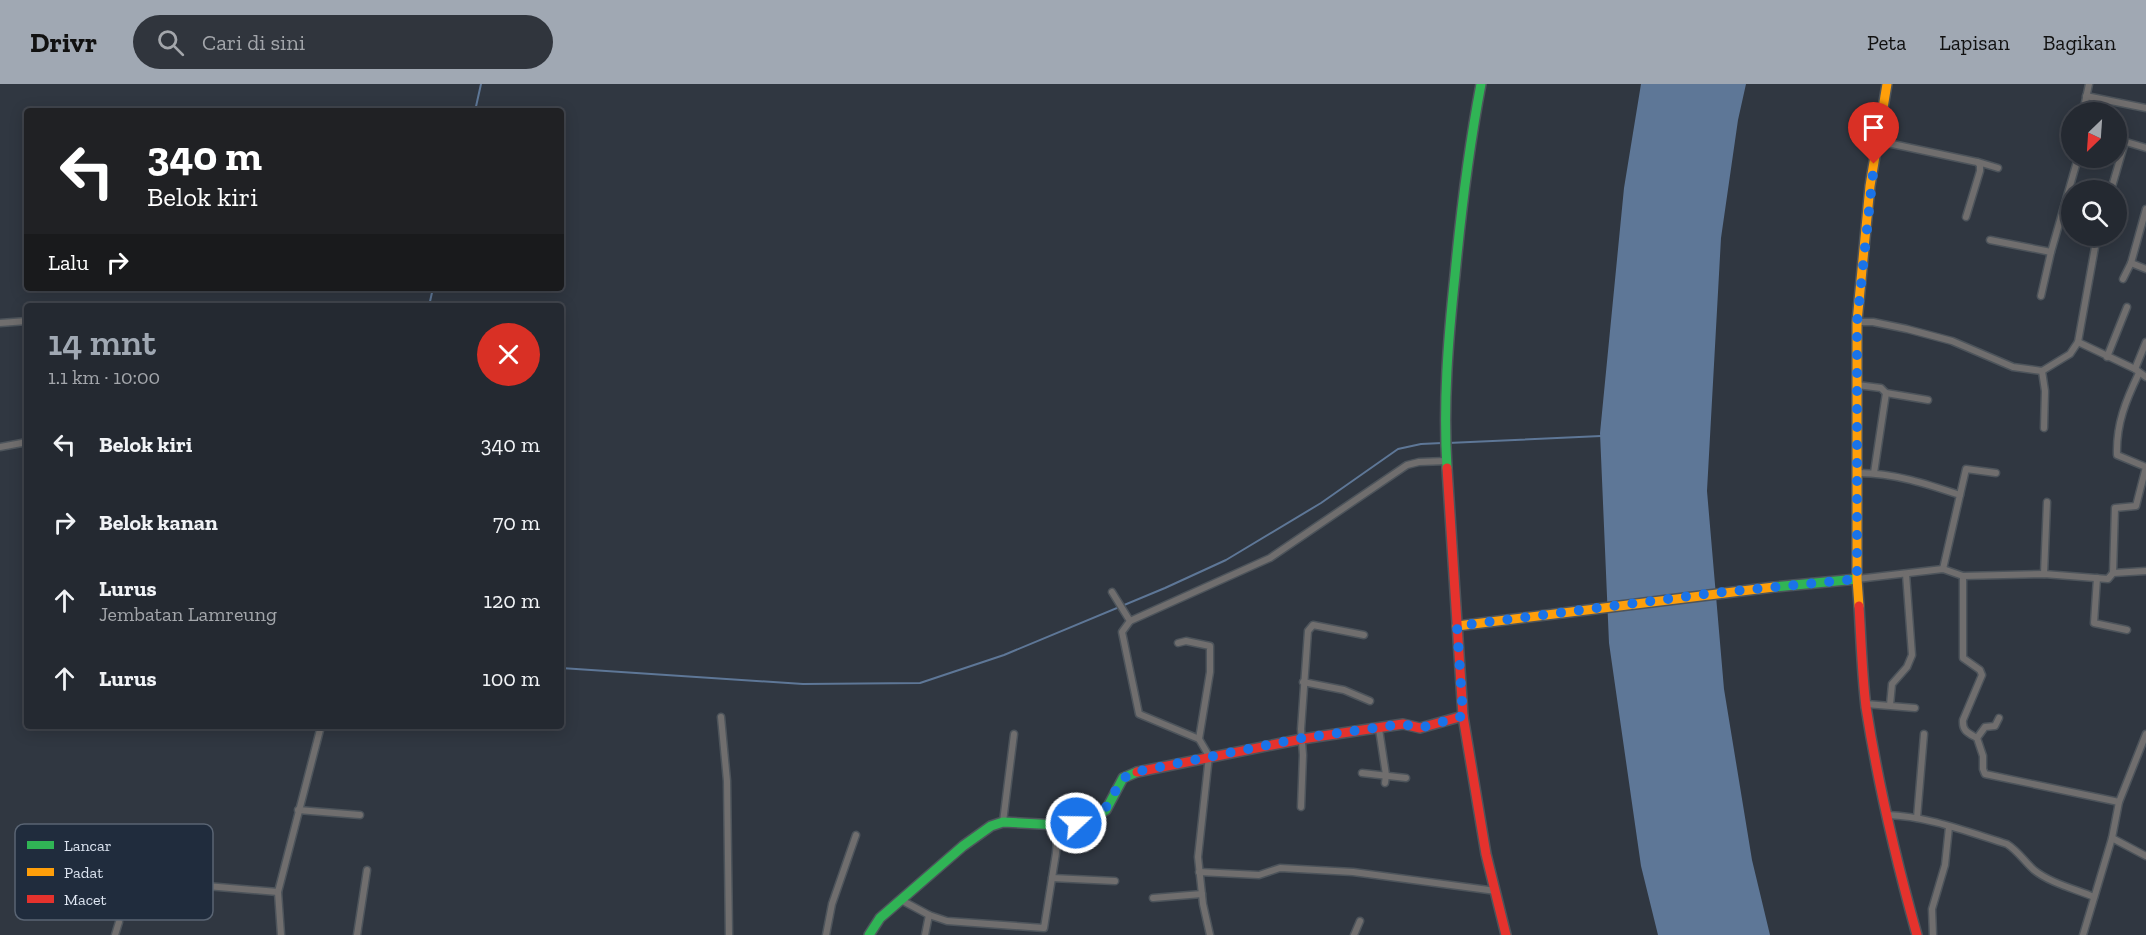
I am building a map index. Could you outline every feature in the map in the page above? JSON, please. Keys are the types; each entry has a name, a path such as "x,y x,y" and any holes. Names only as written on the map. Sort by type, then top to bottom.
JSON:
{"street":[{"path":"1481,84 1470,142 1459,230 1448,341 1446,425 1452,570 1463,716 1479,817 1506,935"},
{"path":"1887,84 1870,186 1857,322 1857,579 1866,704 1897,863 1917,935"},
{"path":"2085,102 2089,84"},
{"path":"2086,96 2146,108"},
{"path":"1878,141 1998,168"},
{"path":"2127,142 2146,148"},
{"path":"1966,217 1981,168 1977,162"},
{"path":"2041,296 2051,252 2076,168"},
{"path":"2123,279 2131,263 2146,209"},
{"path":"1990,240 2051,252"},
{"path":"1857,322 1873,322 1930,335 1952,341 2013,367 2042,371 2070,354 2078,342 2095,246"},
{"path":"2131,263 2146,269"},
{"path":"2107,357 2127,307"},
{"path":"0,323 24,321"},
{"path":"2078,342 2146,377"},
{"path":"1457,626 1714,593 1943,569 1963,576 2044,574 2108,579 2113,573 2115,508 2136,506 2146,467 2117,455 2116,435 2146,342"},
{"path":"2042,371 2045,391 2044,428"},
{"path":"1857,386 1881,387 1886,393 1928,400"},
{"path":"1874,473 1886,393"},
{"path":"0,447 24,443"},
{"path":"1210,935 1199,872 1199,839 1209,756 1199,739 1139,714 1122,632 1129,619 1270,558 1407,465 1447,458"},
{"path":"1943,569 1966,469 1995,473"},
{"path":"1858,473 1903,477 1960,495"},
{"path":"2044,574 2047,502"},
{"path":"2113,573 2146,571"},
{"path":"1890,705 1892,684 1907,667 1912,655 1906,574"},
{"path":"1963,576 1963,658 1980,670 1982,675 1962,726 1966,733 1977,738 1983,756 1985,774 2119,802"},
{"path":"2097,578 2094,623 2127,630"},
{"path":"1112,592 1129,619"},
{"path":"1301,807 1303,682 1308,631 1313,625 1364,635"},
{"path":"1178,643 1186,641 1210,646 1210,672 1199,739"},
{"path":"1303,682 1344,690 1370,701"},
{"path":"1866,704 1915,708"},
{"path":"870,935 880,918 963,846 991,826 1003,822 1058,825 1076,823 1102,814 1127,775 1302,738 1403,724 1420,728 1463,716"},
{"path":"721,717 727,781 729,935"},
{"path":"1977,738 1985,727 1995,726 1999,718"},
{"path":"281,935 278,892 320,729"},
{"path":"1379,729 1386,779"},
{"path":"1003,822 1014,734"},
{"path":"1917,818 1924,734"},
{"path":"2083,935 2112,838 2119,802 2146,734"},
{"path":"1362,773 1386,779 1406,778"},
{"path":"298,810 360,814"},
{"path":"1887,815 1917,818 2007,844 2018,851 2044,877 2094,897"},
{"path":"901,900 929,915 947,921 1044,928 1058,825"},
{"path":"1933,935 1932,909 1945,865 1949,828"},
{"path":"825,935 832,904 856,835"},
{"path":"2112,838 2146,856"},
{"path":"1199,872 1259,874 1280,868 1377,874 1496,891"},
{"path":"357,935 367,870"},
{"path":"1374,883 1377,874"},
{"path":"1052,878 1115,881"},
{"path":"213,887 278,892"},
{"path":"1153,898 1202,894"},
{"path":"925,935 929,915"},
{"path":"1354,935 1360,921"},
{"path":"115,935 119,922"},
{"path":"1019,926 1019,935"}],"water":[{"path":"1641,84 1746,84 1738,120 1721,238 1707,491 1724,689 1752,860 1770,935 1658,935 1641,866 1609,643 1600,433 1624,188"}],"waterway":[{"path":"476,108 481,84"},
{"path":"430,303 432,291"},
{"path":"1448,443 1601,436"},
{"path":"564,668 803,684 920,683 1004,655 1226,560 1321,503 1398,449 1421,444 1442,443"}],"traffic: fast":[{"path":"1447,468 1446,396 1450,324 1466,179 1481,84"},
{"path":"1774,587 1857,579"},
{"path":"869,935 880,918 963,846 991,826 1003,822 1058,825 1094,818 1106,810 1123,778 1137,772"}],"traffic: slow":[{"path":"1859,606 1857,579 1857,322 1870,186 1887,84"},
{"path":"1457,626 1774,587"}],"traffic: jam":[{"path":"1447,468 1463,716 1486,854 1506,935"},
{"path":"1859,606 1866,707 1876,765 1917,935"},
{"path":"1137,772 1302,739 1403,724 1420,728 1463,716"}],"route":[{"path":"1076,823 1102,814 1123,778 1140,771 1302,738 1403,724 1420,728 1463,716 1457,626 1714,593 1857,579 1857,322 1874,164"}]}
